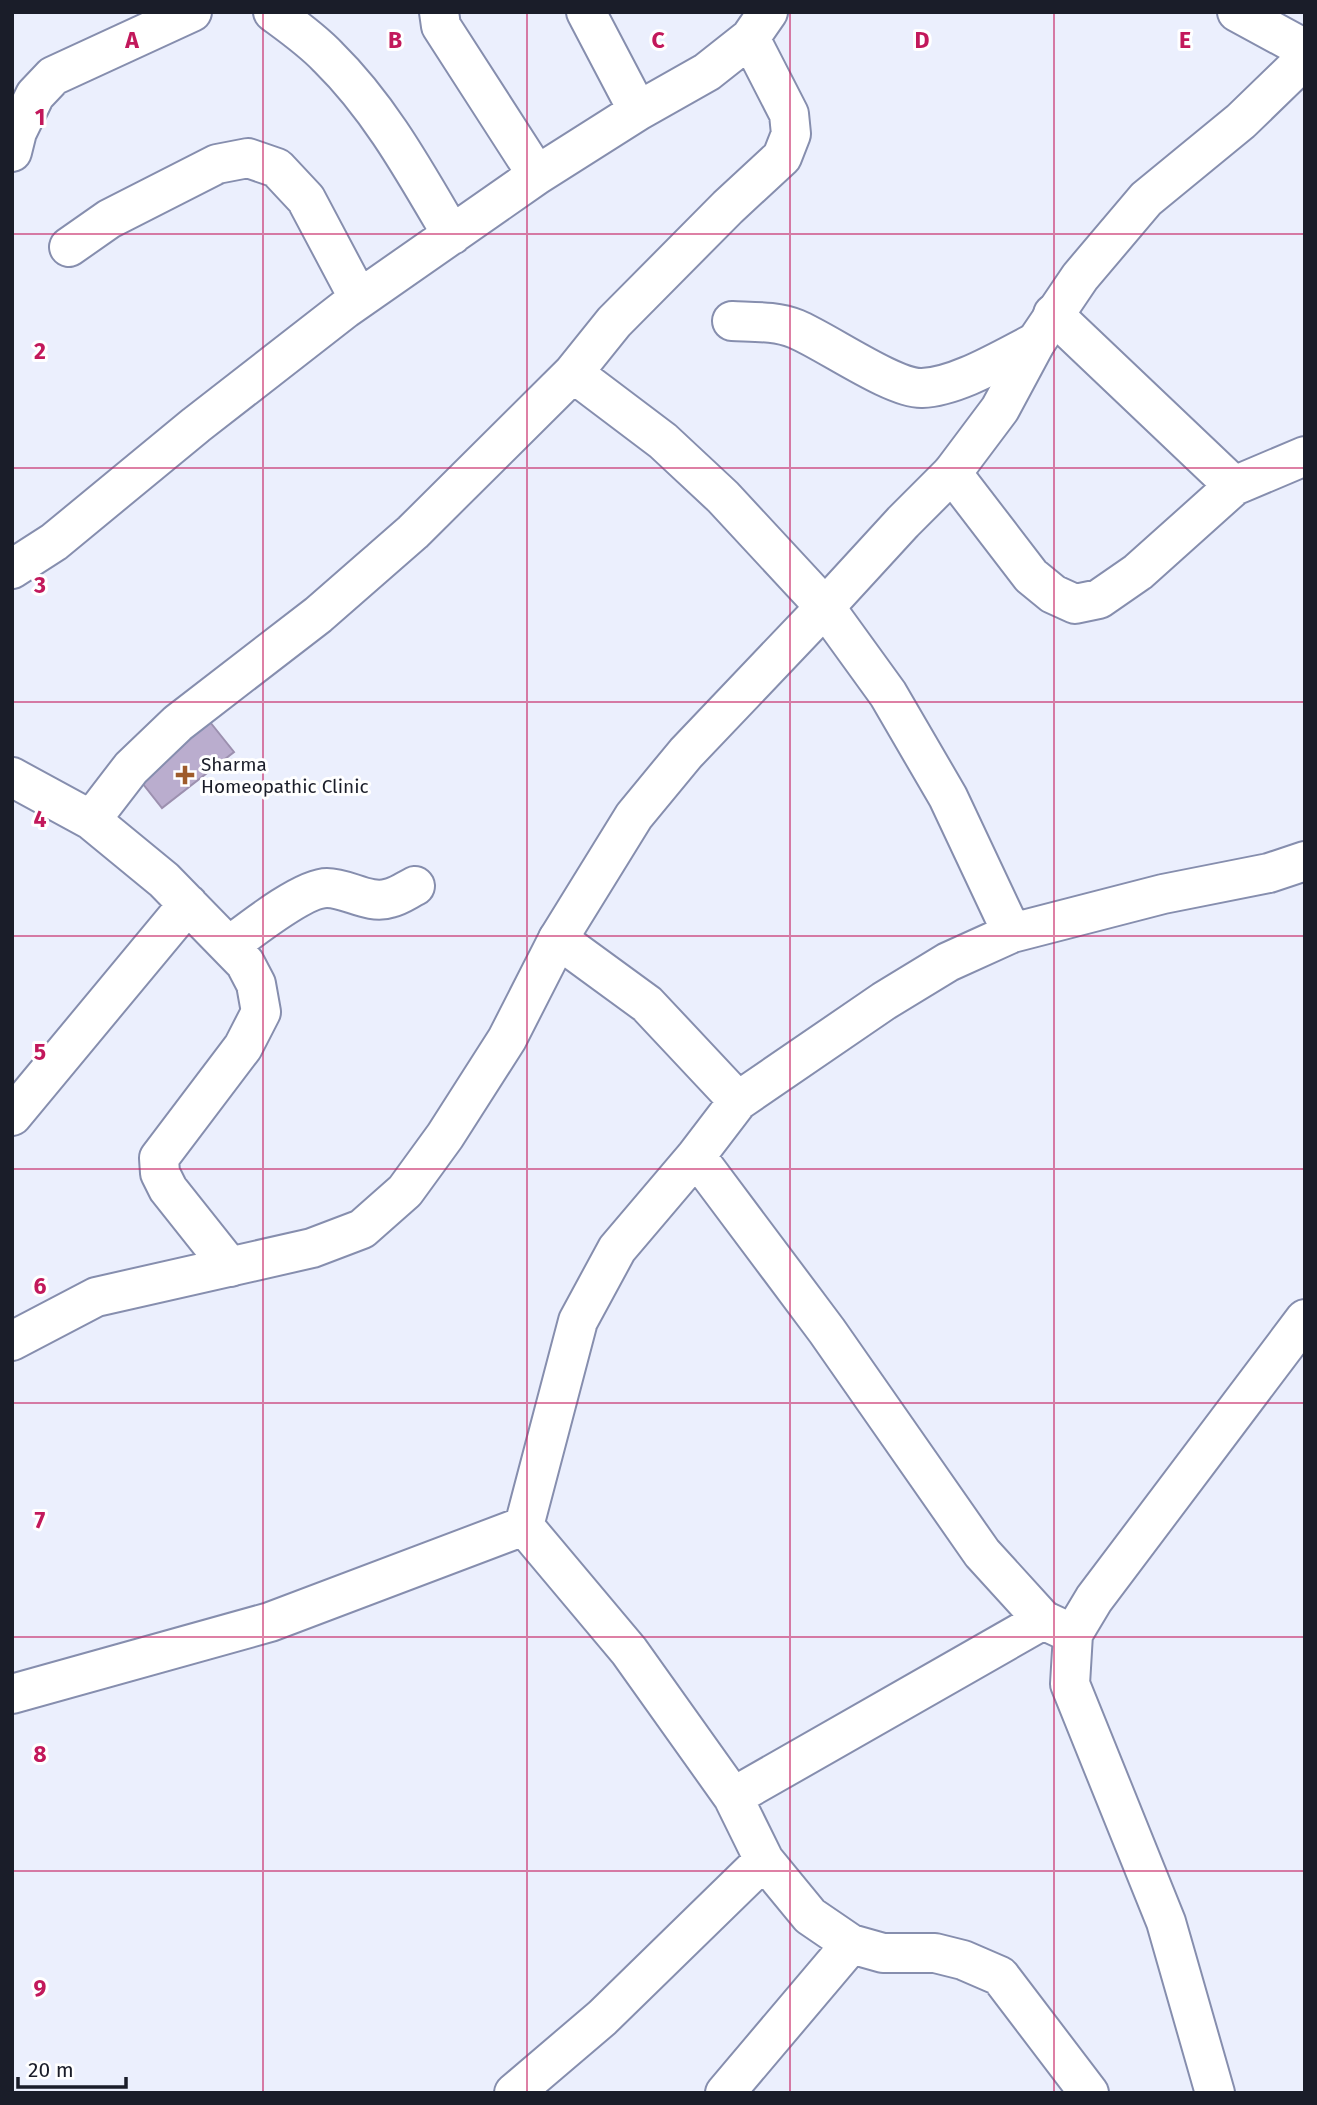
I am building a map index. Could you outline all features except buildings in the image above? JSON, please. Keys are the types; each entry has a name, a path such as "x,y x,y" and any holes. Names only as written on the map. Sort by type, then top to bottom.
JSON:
{"street":[{"path":"12,152 17,132 35,94 53,76 191,12"},
{"path":"273,12 327,55 364,96 407,158 452,235"},
{"path":"439,12 441,26 537,176"},
{"path":"586,12 638,111"},
{"path":"1237,12 1305,49"},
{"path":"12,569 54,542 196,425 359,299 537,176 638,111 707,72 759,25 789,114 791,134 782,157 728,206 614,322 573,373 414,532 318,615 178,723 131,768 91,821"},
{"path":"15,1330 96,1297 313,1248 362,1228 405,1191 445,1136 507,1039 558,939 634,816 686,754 952,473 1000,409 1045,328 1080,277 1146,199 1241,121 1305,59"},
{"path":"69,247 109,219 217,164 248,158 277,168 306,199 359,299"},
{"path":"732,321 769,323 795,329 893,380 920,389 948,384 1045,328"},
{"path":"1045,328 1234,486"},
{"path":"573,373 663,440 723,497 825,607 888,695 948,797 1012,933"},
{"path":"952,473 1031,576 1053,594 1075,604 1099,599 1138,572 1234,486 1305,456"},
{"path":"12,777 91,821 164,880 246,963 256,984 261,1012 243,1047 159,1158 160,1172 167,1189 230,1267"},
{"path":"524,1526 578,1321 617,1249 696,1156 738,1101 884,1001 948,962 1012,933 1163,894 1269,873 1305,861"},
{"path":"229,946 302,896 324,887 348,891 371,900 389,899 415,886"},
{"path":"12,1116 188,904"},
{"path":"558,939 647,1004 738,1101"},
{"path":"696,1156 827,1331 982,1553 1058,1627 1070,1684 1166,1922 1215,2093"},
{"path":"733,1797 1058,1627 1094,1599 1305,1319"},
{"path":"12,1694 270,1622 524,1526"},
{"path":"524,1526 629,1651 733,1797 764,1860 810,1916 851,1944 883,1953 935,1953 963,1960 1000,1976 1027,2008 1089,2093"},
{"path":"514,2093 602,2018 764,1860"},
{"path":"725,2093 851,1944"}],"place":[{"name":"Sharma Homeopathic Clinic","path":"185,775"}]}
